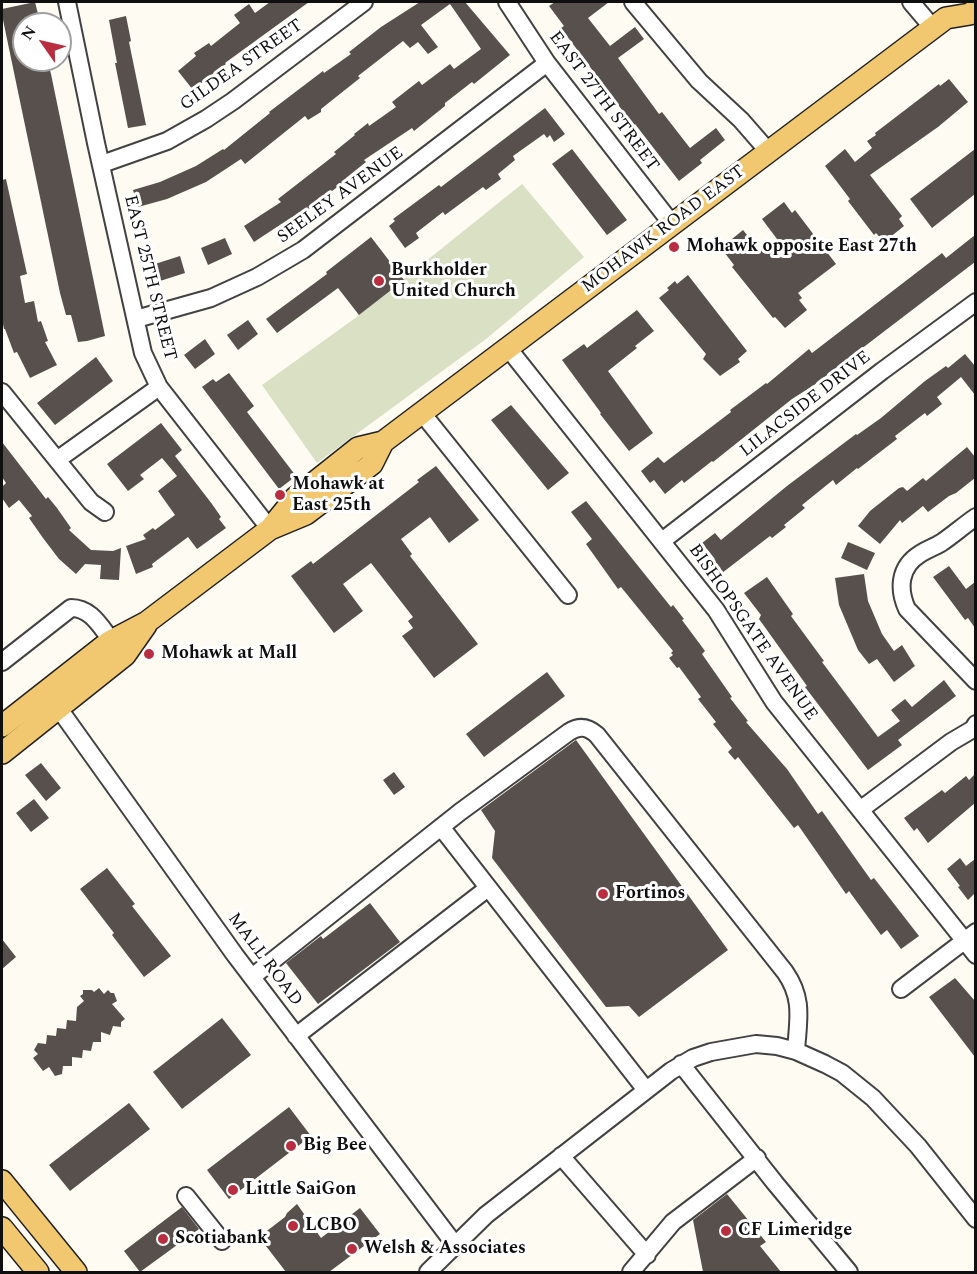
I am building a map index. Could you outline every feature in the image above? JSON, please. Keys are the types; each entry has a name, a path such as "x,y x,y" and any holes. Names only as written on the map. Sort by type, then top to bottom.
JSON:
{"main road":[{"name":"MOHAWK ROAD EAST","path":"2,753 112,641 147,622 270,529 295,498 358,448 383,442 945,16 970,14 975,9"},
{"name":"MOHAWK ROAD EAST","path":"2,726 53,700 125,656 147,622"},
{"path":"2,1181 76,1272"},
{"path":"2,1228 38,1272"}],"street":[{"name":"EAST 25TH STREET","path":"67,2 143,353 159,387 270,529"},
{"name":"GILDEA STREET","path":"102,164 167,141 206,119 364,2"},
{"name":"EAST 27TH STREET","path":"507,2 547,63 672,224"},
{"path":"633,2 699,81 741,120 768,151"},
{"path":"911,2 945,16"},
{"name":"SEELEY AVENUE","path":"136,319 211,298 281,264 331,229 547,63"},
{"name":"LILACSIDE DRIVE","path":"662,541 973,308"},
{"name":"BISHOPSGATE AVENUE","path":"508,348 716,610 774,702 860,810 970,937 975,955"},
{"path":"57,460 159,387"},
{"path":"2,392 91,502 105,512"},
{"path":"422,413 568,595"},
{"path":"975,517 939,544 918,555 906,567 901,580 902,597 908,609 975,681"},
{"path":"2,662 71,608 80,608 89,612 112,641"},
{"name":"MALL ROAD","path":"53,700 252,977 456,1246"},
{"path":"860,810 951,742 973,729 975,724"},
{"path":"252,977 441,827 569,732 580,727 592,731 790,979 795,988 799,1009 796,1051"},
{"path":"441,827 646,1090"},
{"path":"296,1036 488,888"},
{"path":"901,989 970,937"},
{"path":"428,1272 486,1215 681,1064 711,1052 756,1044 796,1051 842,1073 873,1098 918,1146 975,1219"},
{"path":"681,1064 849,1272"},
{"path":"561,1156 647,1255"},
{"path":"631,1272 674,1222 757,1158"},
{"path":"186,1196 222,1241"}],"green space":[{"path":"522,184 584,257 486,339 317,463 262,385 354,319"}],"building":[{"path":"35,2 38,12 12,12 12,63 2,15 2,9"},
{"path":"270,2 309,2 225,63 193,90 178,71 196,56 194,53 209,43 211,46 240,23 234,15 249,4 255,13"},
{"path":"420,2 465,2 510,55 474,84 472,82 445,103 445,106 414,131 412,128 364,160 366,162 316,204 295,219 292,217 254,242 244,226 281,202 278,199 336,154 334,152 368,123 369,126 396,107 392,102 419,81 422,85 450,64 454,69 481,49 450,4 421,25 438,47 428,54 418,42 410,48 403,41 358,76 360,78 321,109 321,112 308,120 305,116 245,164 241,159 206,182 167,199 138,207 133,190 160,182 224,150 323,71 324,73 351,54 349,52 381,27"},
{"path":"555,2 609,2 588,18 610,46 635,27 644,39 618,58 659,114 662,112 690,148 716,128 725,140 700,160 702,163 679,181 561,28 564,26 549,6"},
{"path":"126,16 146,125 128,128 109,20"},
{"path":"14,72 50,72 105,336 78,342 71,315 66,315"},
{"path":"949,79 968,102 938,127 870,175 902,216 899,219 904,226 884,242 876,233 874,235 825,166 845,149 855,162 872,148 867,141 876,135 875,133 939,84 940,86"},
{"path":"545,108 565,134 554,142 550,135 547,138 544,134 513,156 515,160 498,174 501,179 486,190 483,187 445,215 443,212 416,233 419,238 405,248 389,226 395,221 393,219 439,185 441,187"},
{"path":"572,149 627,220 607,235 552,164"},
{"path":"975,149 975,194 932,228 910,199"},
{"path":"6,179 27,274 20,276 25,303 34,301 38,322 41,321 48,341 45,342 57,365 30,378 17,352 14,353 2,319 2,180"},
{"path":"784,202 792,213 795,210 836,264 798,293 802,298 799,300 807,310 785,328 775,317 773,318 732,267 734,265 721,248 743,230 760,251 777,239 762,219"},
{"path":"975,235 975,262 684,483 682,480 665,494 654,480 650,483 641,471 658,457 664,463 809,349 812,353 942,253 946,258"},
{"name":"Burkholder United Church","path":"371,237 404,280 359,315 338,288 277,333 266,319 327,274 326,272"},
{"path":"225,238 232,254 208,265 201,248"},
{"path":"180,256 185,273 160,281 155,264"},
{"path":"688,275 747,351 738,359 740,362 720,376 703,359 706,354 659,298 675,281 677,284"},
{"path":"637,310 654,331 608,371 653,433 629,451 562,360 584,344 587,348"},
{"path":"248,320 258,334 238,350 227,335"},
{"path":"205,339 215,354 195,369 184,355"},
{"path":"965,354 975,366 975,395 961,377 937,397 942,404 927,416 925,413 895,436 897,439 836,485 833,480 802,505 805,508 784,525 786,527 772,538 770,536 722,573 712,561 715,559 702,543 715,533 721,540 787,486 881,418 925,381 946,366 948,368"},
{"path":"96,357 113,381 55,425 37,403"},
{"path":"229,373 254,406 247,412 296,476 279,489 202,387 213,379 216,382"},
{"path":"511,405 569,473 548,490 491,420"},
{"path":"161,423 182,450 175,456 212,504 226,528 197,549 188,537 152,564 153,567 136,574 126,546 146,539 143,535 153,528 155,530 175,515 158,491 177,476 162,458 140,475 144,479 128,491 107,464"},
{"path":"2,442 46,499 48,497 57,508 71,528 69,530 91,550 113,551 121,548 119,580 100,579 101,565 85,564 76,574 59,559 29,518 32,516 19,500 9,508 2,498 2,487 6,483 2,477"},
{"path":"967,447 975,457 975,478 956,493 928,512 923,506 902,523 900,520 880,544 858,526 870,511 899,488 903,487 907,491 923,478 926,481"},
{"path":"436,466 479,520 449,543 430,517 401,539 412,554 410,556 478,644 434,678 402,636 413,628 408,621 413,617 371,563 343,584 363,611 334,633 291,576 311,561 313,564 419,482 417,480"},
{"path":"586,501 671,607 673,605 684,619 682,620 705,651 702,654 732,697 730,698 748,721 746,722 787,769 818,814 822,811 871,880 874,878 919,936 901,949 887,930 881,935 849,891 846,894 798,825 794,828 738,757 735,760 728,752 732,748 713,724 716,722 698,699 701,697 679,667 677,668 669,658 673,655 671,653 673,651 621,587 618,589 586,544 592,539 571,512"},
{"path":"848,542 875,553 867,570 841,558"},
{"path":"949,566 966,589 975,582 975,628 968,618 965,620 933,577"},
{"path":"864,574 868,601 882,634 894,651 902,645 915,666 894,682 877,659 869,664 858,650 839,605 835,578"},
{"path":"767,577 793,614 791,616 824,661 822,662 878,737 900,721 891,710 905,699 912,707 944,680 956,696 898,740 902,745 868,770 805,687 807,686 759,619 761,615 744,593"},
{"path":"547,672 565,696 484,757 466,734"},
{"name":"Fortinos","path":"576,740 728,950 639,1017 629,1006 606,1007 492,858 495,831 481,810"},
{"path":"41,763 61,788 46,801 25,775"},
{"path":"394,772 405,787 394,795 383,780"},
{"path":"975,774 975,803 928,843 917,828 914,831 904,818 942,790 945,793 966,776 969,780"},
{"path":"34,799 49,818 31,832 16,813"},
{"path":"960,858 966,866 975,859 975,893 968,900 947,869"},
{"path":"107,868 135,904 132,906 171,956 144,977 80,889"},
{"path":"370,903 400,942 318,1004 286,963 321,936 323,939"},
{"path":"2,939 16,957 2,969"},
{"path":"955,978 975,1001 975,1057 929,997"},
{"path":"99,988 104,994 108,990 114,993 117,1001 112,1004 125,1019 121,1022 121,1027 113,1026 110,1035 101,1032 101,1042 93,1042 91,1051 83,1050 82,1058 72,1057 72,1066 63,1066 62,1074 55,1076 49,1067 43,1071 33,1058 38,1054 34,1050 38,1043 46,1044 47,1035 56,1036 57,1028 66,1029 67,1020 76,1021 77,1007 84,1001 80,996 83,990 94,992"},
{"path":"222,1018 251,1055 182,1109 153,1072"},
{"path":"129,1103 150,1129 70,1191 49,1165"},
{"path":"289,1107 311,1136 229,1199 207,1170"},
{"name":"CF Limeridge","path":"727,1194 766,1242 760,1246 781,1272 703,1272 693,1220"},
{"path":"297,1204 321,1238 360,1208 380,1234 329,1272 286,1272 259,1237 285,1217"},
{"name":"Scotiabank","path":"182,1207 199,1229 140,1272 124,1251"}],"place":[{"name":"Mohawk opposite East 27th","path":"674,247"},
{"name":"Burkholder United Church","path":"379,281"},
{"name":"Mohawk at East 25th","path":"280,495"},
{"name":"Mohawk at Mall","path":"149,654"},
{"name":"Fortinos","path":"603,894"},
{"name":"Big Bee","path":"291,1146"},
{"name":"Little SaiGon","path":"233,1190"},
{"name":"LCBO","path":"293,1226"},
{"name":"CF Limeridge","path":"726,1231"},
{"name":"Scotiabank","path":"163,1239"},
{"name":"Welsh & Associates","path":"352,1249"}]}
